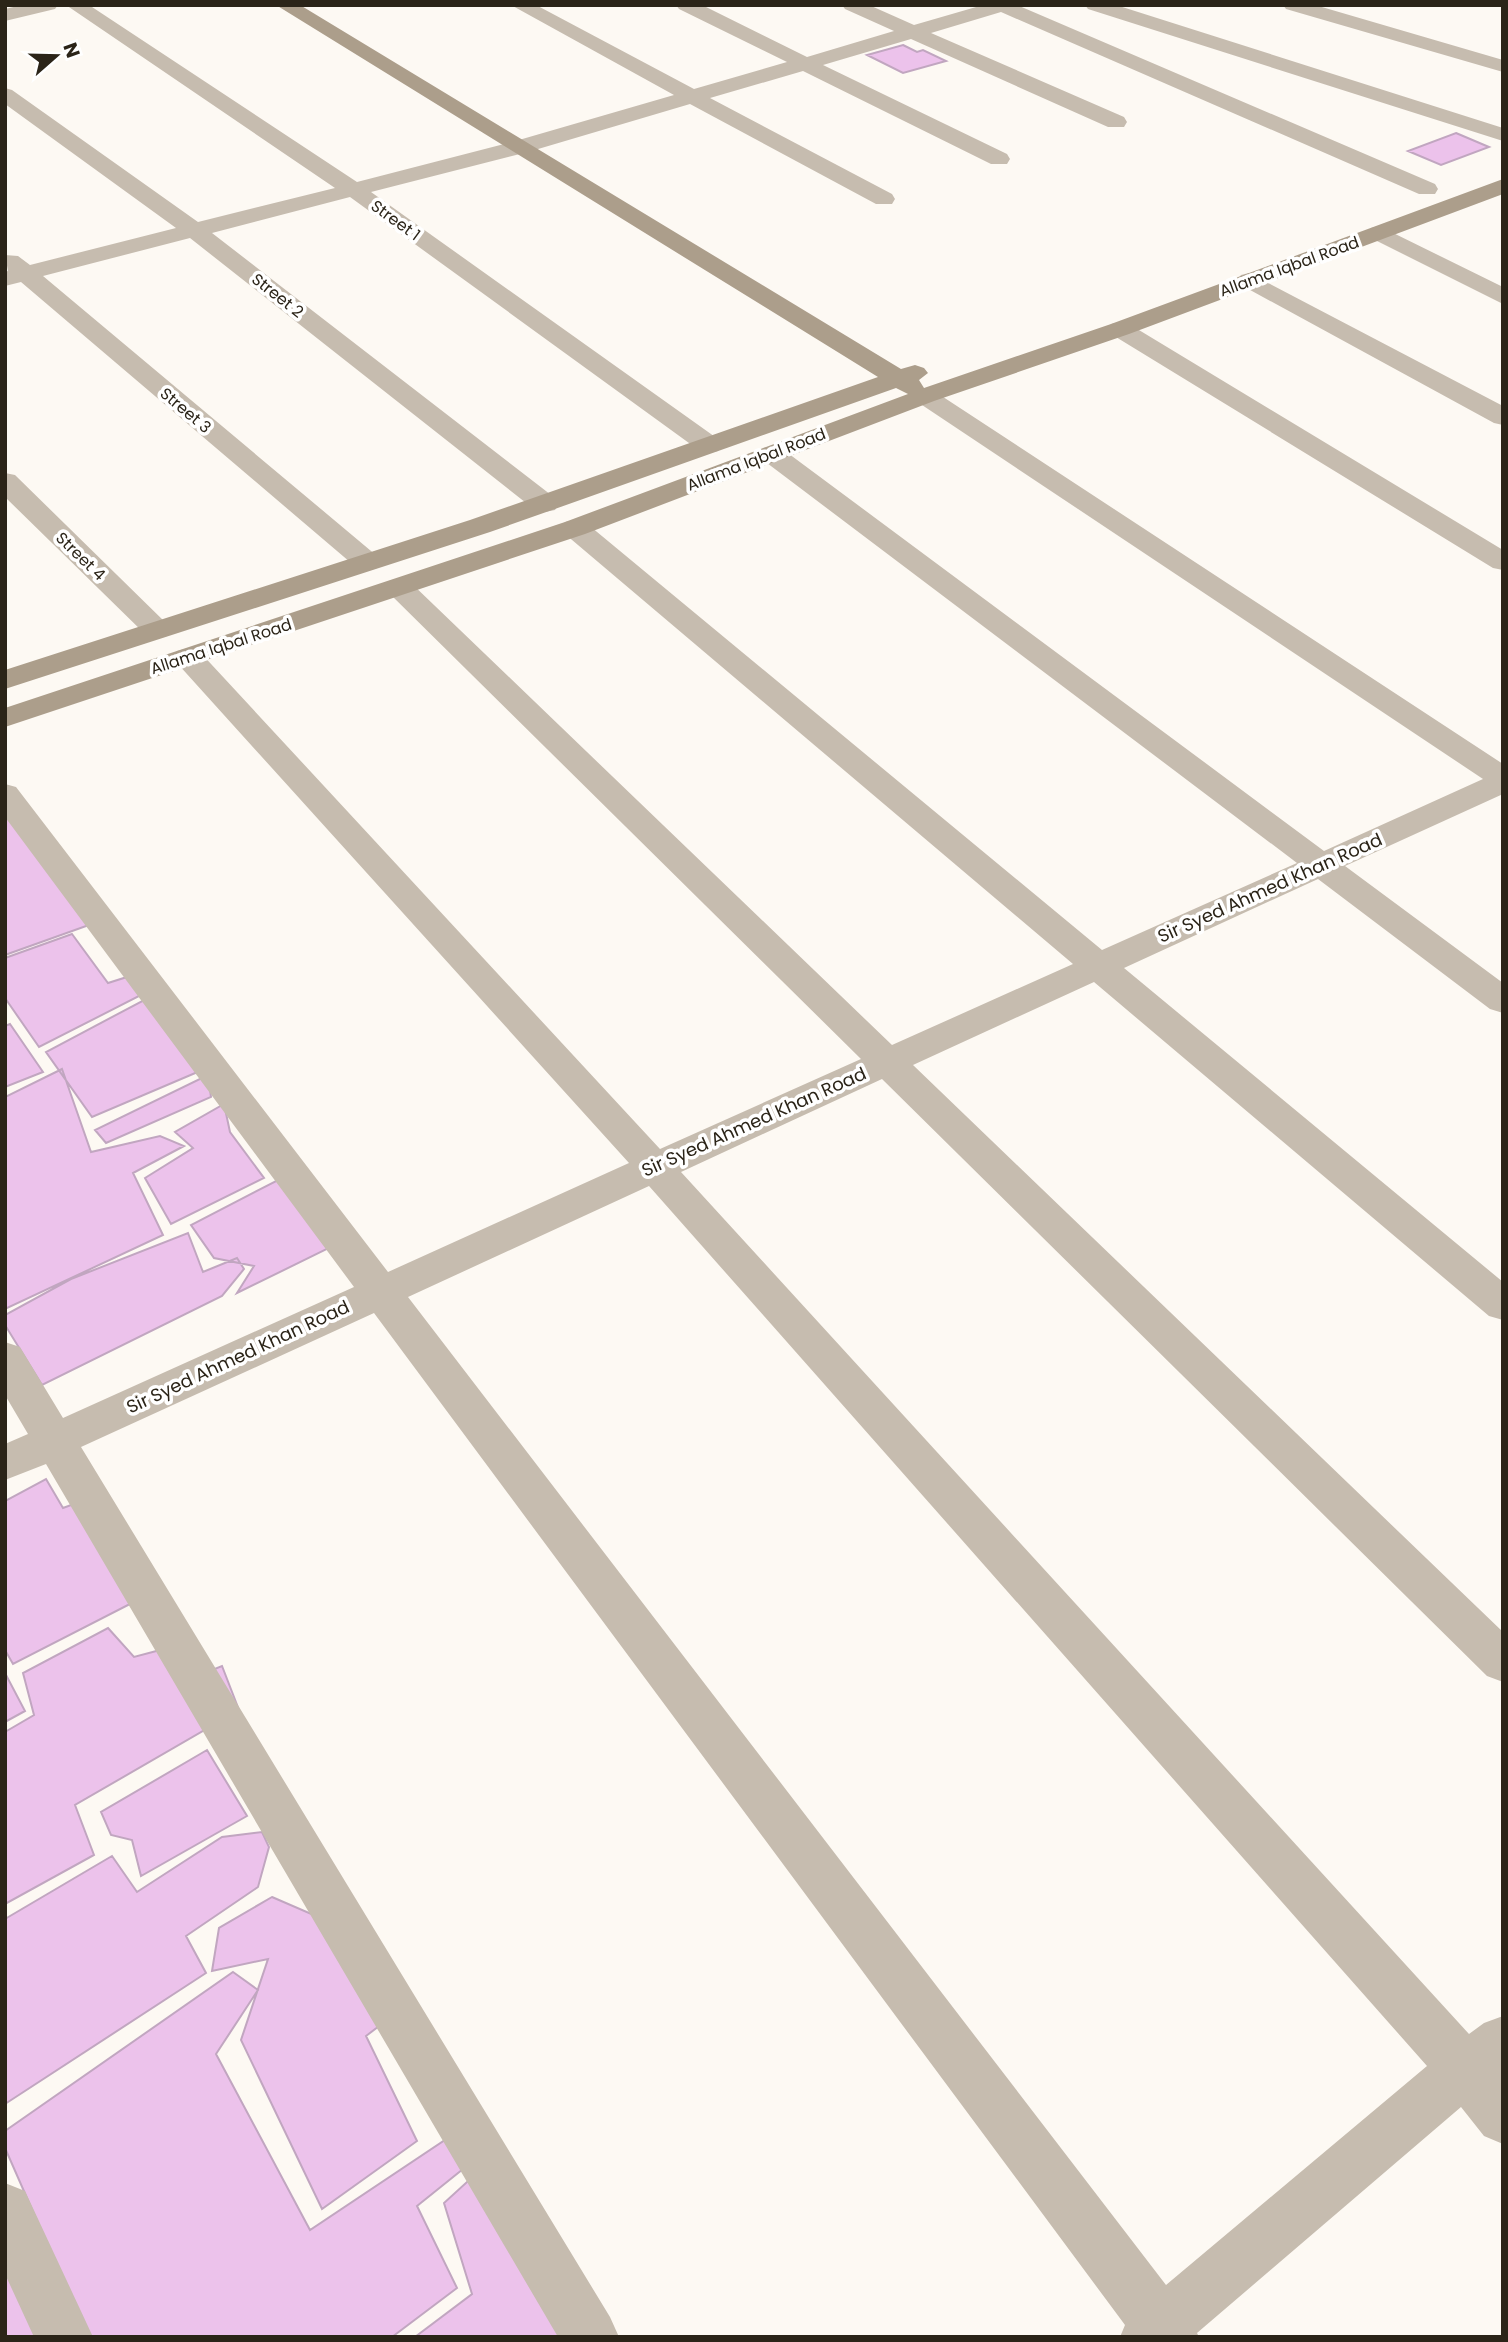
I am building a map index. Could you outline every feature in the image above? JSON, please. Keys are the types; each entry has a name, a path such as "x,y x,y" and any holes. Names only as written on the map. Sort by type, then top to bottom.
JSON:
{"street":[{"path":"5,15 48,5"},
{"name":"Street 1","path":"76,5 354,190 709,445"},
{"path":"286,5 899,379 1503,780"},
{"path":"521,5 884,199"},
{"path":"686,5 999,159"},
{"path":"852,5 1116,122"},
{"path":"1095,5 1503,135"},
{"path":"1293,5 1503,66"},
{"path":"12,270 194,230 520,147 1003,6 1427,189"},
{"name":"Street 2","path":"5,94 194,230 545,504"},
{"name":"Allama Iqbal Road","path":"1210,269 1503,161"},
{"name":"Allama Iqbal Road","path":"5,719 575,528 925,396 1120,329 1499,191"},
{"path":"1379,233 1503,297"},
{"name":"Street 3","path":"12,270 367,562"},
{"path":"1249,280 1503,417"},
{"path":"1120,329 1503,562"},
{"name":"Allama Iqbal Road","path":"5,680 545,504 938,365"},
{"path":"772,453 1503,1001"},
{"name":"Street 4","path":"5,481 157,630"},
{"path":"575,528 1503,1305"},
{"path":"399,587 1503,1662"},
{"path":"188,657 654,1168 1484,2055 1503,2117"},
{"name":"Sir Syed Ahmed Khan Road","path":"5,1463 1503,780"},
{"path":"5,794 1160,2333 1484,2055"},
{"path":"5,1358 590,2337"},
{"path":"5,2211 64,2337"}],"building":[{"path":"903,45 917,52 923,50 946,61 903,73 867,55"},
{"path":"1456,133 1489,147 1441,165 1408,151"},
{"path":"5,810 89,925 5,955"},
{"path":"72,934 108,983 127,977 143,994 39,1047 5,998 5,958"},
{"path":"148,998 200,1071 92,1117 46,1052"},
{"path":"10,1024 43,1072 5,1087 5,1026"},
{"path":"62,1069 91,1152 160,1136 184,1146 133,1173 163,1235 5,1309 5,1097"},
{"path":"208,1075 211,1097 106,1143 95,1130"},
{"path":"224,1104 230,1132 264,1178 171,1224 145,1178 193,1148 175,1132"},
{"path":"284,1177 335,1245 237,1293 254,1266 214,1258 191,1225"},
{"path":"188,1233 203,1272 237,1258 244,1269 222,1296 42,1385 5,1325 5,1315 71,1279"},
{"path":"46,1479 63,1508 82,1501 130,1604 13,1664 5,1650 5,1501"},
{"path":"108,1628 134,1657 164,1649 182,1682 222,1666 239,1710 75,1805 94,1855 5,1904 5,1732 34,1715 23,1673"},
{"path":"5,1673 25,1711 5,1722"},
{"path":"207,1750 247,1816 141,1876 132,1840 111,1835 101,1812"},
{"path":"262,1832 269,1847 258,1887 186,1936 206,1973 5,2104 5,1919 112,1856 137,1892 222,1837"},
{"path":"272,1897 330,1922 387,2020 366,2036 417,2141 322,2209 241,2040 268,1959 212,1971 219,1928"},
{"path":"233,1972 258,1990 216,2054 310,2230 451,2136 468,2165 417,2206 457,2288 392,2337 88,2337 5,2148 5,2131"},
{"path":"479,2171 567,2337 415,2337 472,2294 444,2203"},
{"path":"5,2259 41,2337 5,2337"}]}
